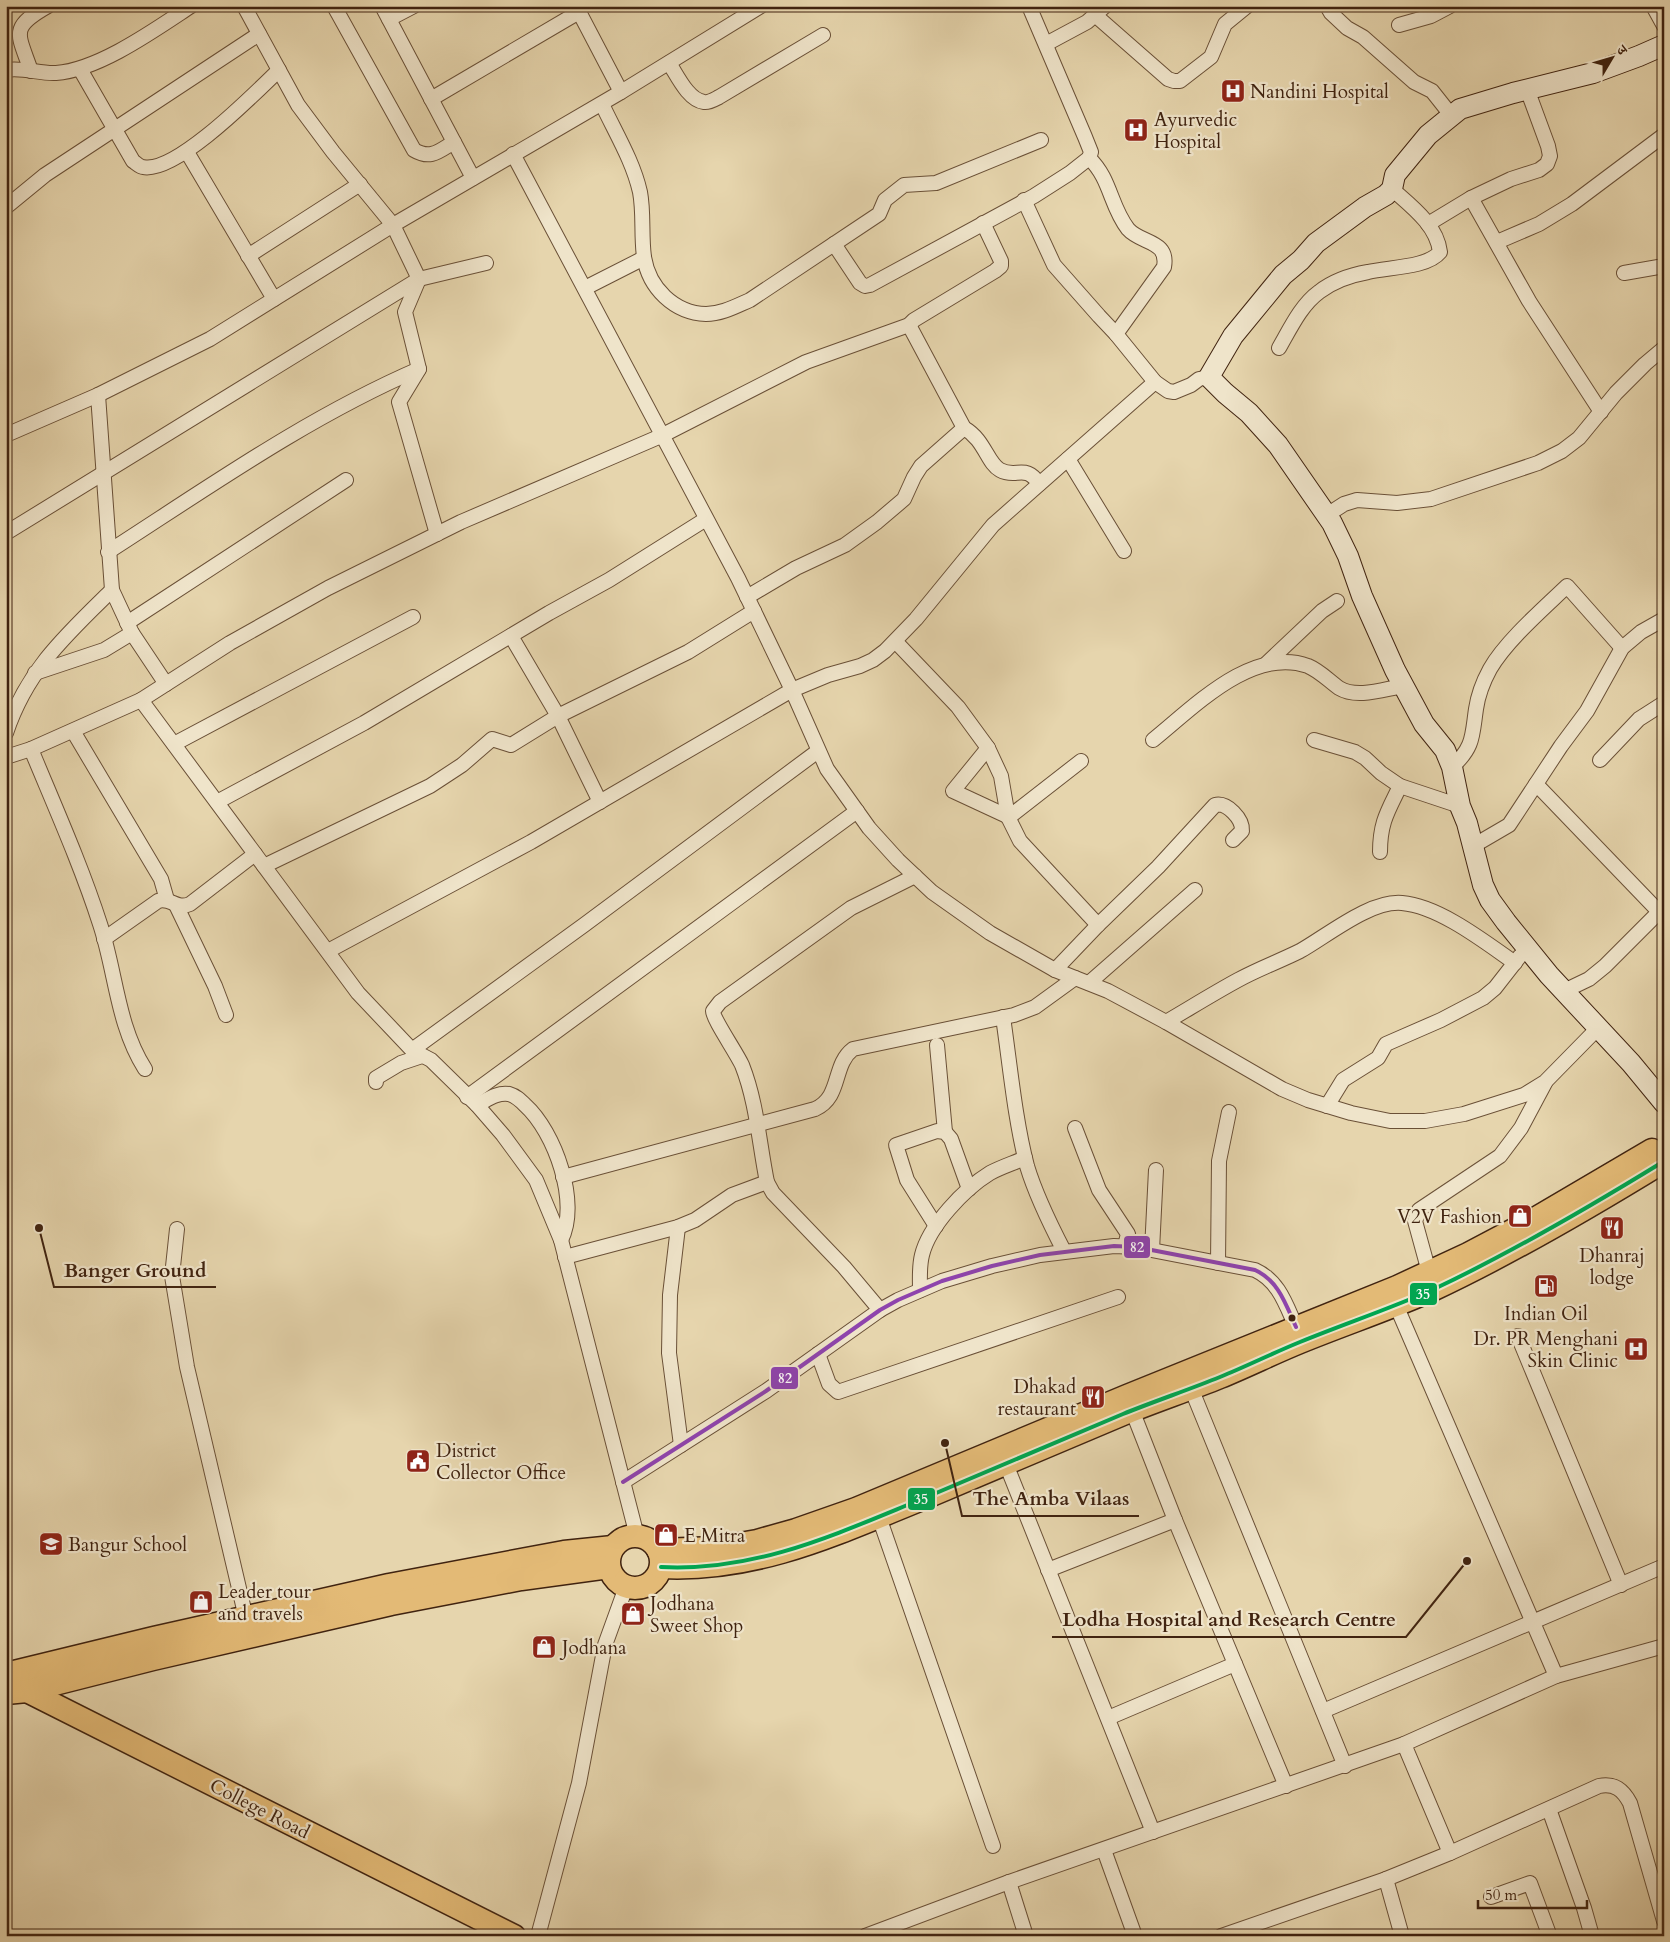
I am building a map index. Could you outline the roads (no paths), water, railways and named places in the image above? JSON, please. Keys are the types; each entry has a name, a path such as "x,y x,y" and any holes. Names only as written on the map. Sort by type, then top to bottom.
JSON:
{"main road":[{"path":"660,1559 757,1540 796,1530 864,1506 1429,1272 1468,1254 1660,1154"},
{"path":"660,1559 688,1569 713,1567 781,1554 879,1517 1132,1410 1396,1305 1485,1265 1580,1213 1660,1154"},
{"path":"628,1536 637,1536 653,1543 660,1559 658,1576 652,1583 634,1589 626,1587 612,1576 611,1557 620,1540 628,1536"},
{"path":"6,1674 246,1618 434,1577 564,1552 611,1557"},
{"path":"16,1692 391,1604 521,1579 611,1557"},
{"name":"College Road","path":"6,1678 16,1692 514,1936"}],"street":[{"path":"31,70 18,34 22,24 29,17 48,6"},
{"path":"6,70 14,68 56,73 80,69 130,45 191,6"},
{"path":"244,6 298,105 394,225 419,279 405,312 419,369 399,402 437,534"},
{"path":"334,6 414,150 423,155 433,154 454,142"},
{"path":"382,6 473,178"},
{"path":"389,19 414,6"},
{"path":"6,435 98,395 210,339 394,225 513,154 602,104 761,6"},
{"path":"834,244 860,283 865,286 1060,180 1089,158 1091,152 1029,6"},
{"path":"1046,44 1087,22 1100,11 1168,79 1180,81 1211,57 1225,24 1232,16 1247,6"},
{"path":"1327,6 1331,13 1347,28 1363,37 1414,82 1432,91 1452,116"},
{"path":"1399,25 1431,16 1450,6"},
{"path":"1653,6 1664,26"},
{"path":"431,99 578,9 622,92"},
{"path":"6,208 45,175 259,34"},
{"path":"669,63 689,92 696,99 706,102 719,97 823,35"},
{"path":"1024,200 1054,265 1116,334 1155,382 1168,391 1174,392 1191,385 1199,379 1209,377 1233,336 1283,275 1301,260 1316,243 1392,189 1395,175 1428,135 1460,109 1527,89 1594,73 1664,45"},
{"path":"80,69 133,161 142,167 158,166 187,152 218,128 279,70"},
{"path":"1428,224 1470,198 1511,179 1539,170 1548,164 1550,156 1548,146 1527,89"},
{"path":"602,104 636,177 640,193 644,258 652,279 664,298 684,310 707,314 728,310 750,300 878,214 885,200 904,185 936,183 1041,140"},
{"path":"1497,242 1539,224 1572,204 1664,135"},
{"path":"187,152 274,299"},
{"path":"513,154 747,597 792,690 827,769 869,828 898,860 932,892 990,933 1055,970 1089,983 1166,1022 1282,1089 1327,1106 1390,1120 1425,1121 1464,1114 1513,1100 1546,1082"},
{"path":"1089,158 1099,168 1121,220 1131,232 1162,249 1166,257 1164,267 1116,334"},
{"path":"248,256 360,184"},
{"path":"1279,348 1304,307 1318,292 1340,279 1367,272 1422,263 1435,258 1440,252 1439,243 1428,224 1392,189"},
{"path":"1470,198 1497,242 1529,301 1601,412"},
{"path":"6,757 32,749 141,700 230,643 328,588 461,522 661,436 806,362 909,326 914,320 1001,266 1001,260 982,223"},
{"path":"585,288 644,258"},
{"path":"6,533 419,279 486,263"},
{"path":"1624,273 1664,266"},
{"path":"909,326 964,428 973,433 979,440 999,470 1007,473 1027,472 1034,476 1039,484"},
{"path":"1327,515 1344,504 1357,500 1396,503 1431,498 1538,463 1562,451 1579,438 1644,364 1664,348"},
{"path":"108,552 319,418 384,384 419,369"},
{"path":"1209,377 1224,393 1249,413 1278,445 1327,515 1348,556 1362,596 1403,686 1424,724 1445,750 1452,767 1460,806 1483,885 1520,955"},
{"path":"328,951 530,842 792,690 828,675 852,669 873,660 896,642 987,531 1155,382"},
{"path":"98,395 112,590 130,628 166,684"},
{"path":"747,597 796,568 845,544 877,522 904,499 921,466 964,428"},
{"path":"1068,460 1124,550"},
{"path":"34,673 104,650 130,628 346,480"},
{"path":"217,802 364,723 609,580 706,519"},
{"path":"1452,767 1463,757 1471,744 1476,707 1491,667 1525,626 1566,586 1622,648"},
{"path":"6,733 14,710 34,673 62,639 112,590"},
{"path":"1267,663 1322,611 1337,601"},
{"path":"264,866 430,786 462,765 492,739 511,746 558,716 688,652 754,611"},
{"path":"174,744 413,617"},
{"path":"1473,846 1509,825 1561,746 1587,711 1622,648 1641,632 1664,619"},
{"path":"511,636 558,716 600,802"},
{"path":"896,642 958,707 988,748 1000,776 1009,817 1020,841 1098,924"},
{"path":"1153,740 1222,685 1236,676 1267,663 1281,661 1307,666 1316,670 1347,692 1363,692 1403,686"},
{"path":"141,700 358,993 417,1053 431,1060 472,1101 503,1135 536,1180 562,1240 637,1536"},
{"path":"1600,760 1639,719 1664,703"},
{"path":"73,730 161,879 215,986 226,1015"},
{"path":"1314,740 1355,752 1400,786 1460,806"},
{"path":"988,748 953,791 1009,817"},
{"path":"32,749 101,926 126,1033 145,1069"},
{"path":"376,1082 376,1078 417,1053 584,925 818,751"},
{"path":"1009,817 1081,761"},
{"path":"1536,784 1662,914 1589,979 1564,992"},
{"path":"1380,852 1380,832 1386,814 1400,786"},
{"path":"1055,970 1098,924 1158,867 1215,806 1222,805 1226,807 1240,822 1242,831 1233,840"},
{"path":"472,1101 857,811"},
{"path":"104,939 158,901 184,906 200,898 255,854"},
{"path":"880,1310 844,1267 784,1206 767,1182 754,1102 747,1078 736,1053 712,1014 714,1007 851,908 915,876"},
{"path":"1089,983 1195,890"},
{"path":"1166,1022 1239,980 1301,950 1352,919 1394,903 1406,904 1432,912 1520,955 1564,992 1599,1027 1664,1104"},
{"path":"1327,1106 1343,1080 1378,1058 1386,1044 1441,1020 1483,998 1494,988 1520,955"},
{"path":"563,1177 815,1109 825,1104 831,1096 844,1058 853,1048 1022,1012 1035,1006 1075,978"},
{"path":"1003,1017 1025,1158 1044,1212 1064,1251"},
{"path":"1429,1272 1415,1221 1419,1210 1500,1156 1521,1128 1546,1082 1599,1027"},
{"path":"937,1044 945,1132 951,1139 969,1189"},
{"path":"472,1101 499,1094 508,1094 517,1097 542,1124 551,1140 568,1200 568,1218 562,1240"},
{"path":"1218,1263 1219,1161 1229,1112"},
{"path":"1075,1128 1099,1190 1128,1234 1125,1246"},
{"path":"936,1226 907,1180 896,1144 937,1131 945,1132"},
{"path":"920,1290 919,1267 922,1255 926,1241 936,1226 969,1189 992,1172 1025,1158"},
{"path":"1152,1250 1156,1170"},
{"path":"566,1256 678,1227 695,1220 732,1195 767,1182"},
{"path":"678,1227 670,1295 669,1353 682,1445"},
{"path":"177,1229 172,1276 187,1367 246,1618"},
{"path":"623,1482 766,1391 880,1310 942,1281 1040,1254 1090,1247 1125,1246 1255,1270 1266,1276 1281,1294 1296,1327"},
{"path":"818,1354 829,1384 838,1392 1118,1297"},
{"path":"1396,1305 1556,1676"},
{"path":"1518,1336 1621,1585"},
{"path":"1190,1388 1345,1766"},
{"path":"1132,1410 1175,1520 1286,1786"},
{"path":"1006,1464 1153,1832"},
{"path":"879,1517 994,1846"},
{"path":"1048,1570 1175,1520"},
{"path":"1323,1711 1534,1623 1664,1566"},
{"path":"538,1936 579,1783 605,1645 626,1587"},
{"path":"865,1936 1008,1882 1404,1744 1556,1676 1664,1646"},
{"path":"1108,1718 1235,1664"},
{"path":"1404,1744 1450,1853"},
{"path":"1221,1936 1386,1879 1450,1853 1599,1786 1614,1786 1625,1794 1630,1803 1664,1921"},
{"path":"1549,1809 1592,1936"},
{"path":"1104,1850 1135,1936"},
{"path":"1386,1879 1402,1936"},
{"path":"1008,1882 1026,1936"},
{"path":"1490,1897 1530,1883 1549,1934 1545,1936"}],"place":[{"name":"Nandini Hospital","path":"1233,91"},
{"name":"Ayurvedic Hospital","path":"1136,130"},
{"name":"V2V Fashion","path":"1520,1216"},
{"name":"Banger Ground","path":"39,1228"},
{"name":"Dhanraj lodge","path":"1612,1228"},
{"name":"Indian Oil","path":"1546,1286"},
{"name":"Dr. PR Menghani Skin Clinic","path":"1636,1349"},
{"name":"Dhakad restaurant","path":"1093,1397"},
{"name":"The Amba Vilaas","path":"945,1443"},
{"name":"District Collector Office","path":"418,1461"},
{"name":"E Mitra","path":"666,1535"},
{"name":"Bangur School","path":"51,1544"},
{"name":"Lodha Hospital and Research Centre","path":"1467,1561"},
{"name":"Leader tour and travels","path":"201,1602"},
{"name":"Jodhana Sweet Shop","path":"633,1614"},
{"name":"Jodhana","path":"544,1647"}]}
